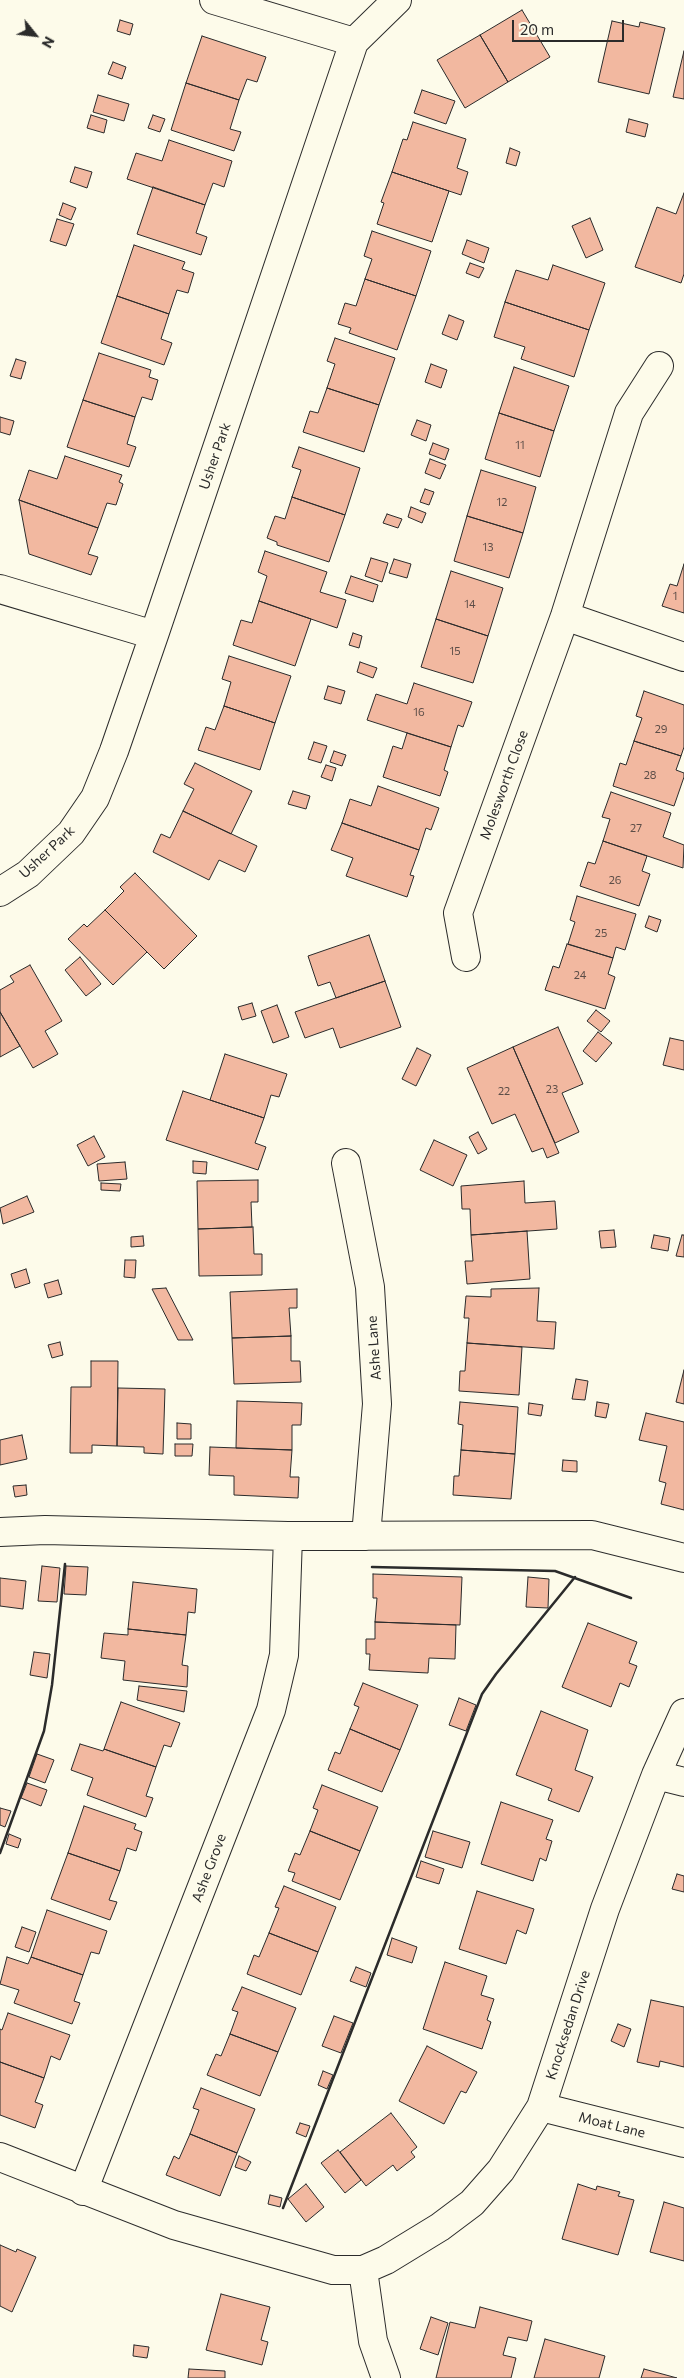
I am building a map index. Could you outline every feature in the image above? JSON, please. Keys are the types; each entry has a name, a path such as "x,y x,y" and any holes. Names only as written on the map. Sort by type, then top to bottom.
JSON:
{"street":[{"path":"214,0 354,42"},
{"name":"Usher Park","path":"0,892 28,874 71,832 95,798 114,751 154,635 354,42 397,0"},
{"name":"Molesworth Close","path":"466,957 458,913 565,616 629,413 659,366"},
{"path":"0,589 154,635"},
{"path":"565,616 684,657"},
{"name":"Ashe Lane","path":"346,1163 370,1287 377,1404 366,1536"},
{"path":"0,1532 45,1530 288,1536 592,1535 684,1558"},
{"name":"Ashe Grove","path":"83,2191 271,1710 284,1655 288,1536"},
{"name":"Knocksedan Drive","path":"363,2270 386,2260 440,2227 472,2203 501,2170 541,2107 605,1909 656,1775 684,1713"},
{"path":"656,1775 684,1782"},
{"name":"Moat Lane","path":"541,2107 684,2142"},
{"path":"0,2157 174,2225 333,2270 363,2270 373,2340 386,2378"}],"building":[{"path":"522,10 550,57 508,82 480,35"},
{"path":"120,20 133,24 130,35 117,31"},
{"path":"612,21 639,27 640,22 665,28 649,94 598,82"},
{"path":"480,35 508,82 465,108 437,60"},
{"path":"202,36 266,57 257,82 247,79 239,100 186,83"},
{"path":"684,51 684,99 673,97"},
{"path":"113,62 126,67 122,79 108,74"},
{"path":"186,83 239,100 230,129 241,132 234,151 171,130"},
{"path":"422,90 455,101 446,124 414,113"},
{"path":"98,95 129,104 124,121 93,112"},
{"path":"91,115 107,120 104,133 87,128"},
{"path":"153,115 165,119 160,132 148,128"},
{"path":"629,119 648,124 645,137 626,132"},
{"path":"413,122 466,139 457,168 468,172 461,195 392,172 403,139 407,140"},
{"path":"169,140 232,161 224,187 213,183 205,205 127,179 136,153 162,161"},
{"path":"510,148 520,152 516,166 506,163"},
{"path":"75,167 92,172 87,188 70,182"},
{"path":"392,172 449,191 432,242 377,224 384,203 381,202"},
{"path":"153,187 205,205 196,233 207,237 201,255 137,234"},
{"path":"684,193 684,274 681,283 635,267 657,207 676,214"},
{"path":"63,203 76,208 71,220 59,215"},
{"path":"590,218 603,250 586,258 572,226"},
{"path":"57,219 74,224 66,246 50,241"},
{"path":"372,231 431,251 416,296 365,279 372,259 364,256"},
{"path":"467,240 489,248 484,263 462,254"},
{"path":"134,245 185,262 182,269 194,273 188,293 177,290 169,314 117,296"},
{"path":"470,263 484,268 479,278 466,273"},
{"path":"553,265 605,283 589,330 505,302 516,270 548,280"},
{"path":"365,279 416,296 397,350 349,333 351,328 338,324 345,303 356,306"},
{"path":"117,296 169,314 161,339 172,343 164,365 101,343"},
{"path":"505,302 589,330 574,377 521,359 525,347 494,337"},
{"path":"449,315 464,321 457,340 442,334"},
{"path":"335,338 395,358 379,405 327,388 335,364 327,361"},
{"path":"99,353 151,370 149,377 158,380 152,400 142,397 135,417 83,400"},
{"path":"16,359 26,362 21,379 10,376"},
{"path":"431,364 447,370 441,388 425,382"},
{"path":"514,367 569,386 554,431 499,413"},
{"path":"327,388 379,405 364,452 303,432 310,411 318,413"},
{"path":"83,400 135,417 127,444 136,447 129,467 67,447"},
{"path":"499,413 554,431 540,477 485,459"},
{"path":"0,417 14,421 10,435 0,432"},
{"path":"417,420 431,425 426,441 411,435"},
{"path":"433,443 449,449 445,460 429,454"},
{"path":"299,447 360,468 345,515 292,497 301,470 292,467"},
{"path":"65,456 122,475 119,482 123,484 116,505 107,503 98,528 19,500 29,470 57,479"},
{"path":"430,459 446,465 440,479 425,473"},
{"path":"481,470 536,487 523,533 467,516"},
{"path":"425,489 434,492 429,505 420,502"},
{"path":"292,497 345,515 329,562 277,545 277,542 267,538 275,516 285,519"},
{"path":"19,500 98,528 88,554 98,557 91,575 29,554"},
{"path":"411,507 426,513 422,523 408,517"},
{"path":"387,514 402,519 398,528 383,523"},
{"path":"467,516 523,533 509,578 454,561"},
{"path":"265,551 327,572 320,592 346,600 337,628 259,601 267,576 258,572"},
{"path":"371,558 388,563 382,582 365,576"},
{"path":"394,559 411,564 407,578 389,573"},
{"path":"684,564 684,613 662,606 670,584 677,586"},
{"path":"451,571 503,588 488,636 436,619"},
{"path":"351,576 378,585 373,602 345,593"},
{"path":"259,601 311,619 295,666 233,645 241,620 252,623"},
{"path":"436,619 488,636 473,683 421,667"},
{"path":"353,633 362,636 359,648 349,645"},
{"path":"229,656 291,676 275,723 224,706 231,682 222,679"},
{"path":"360,662 377,668 373,678 357,672"},
{"path":"414,683 472,702 463,727 458,725 451,747 367,720 376,694 407,704"},
{"path":"328,686 345,691 341,704 324,699"},
{"path":"644,691 684,705 684,747 681,756 634,741 642,718 636,716"},
{"path":"224,706 275,723 260,770 198,750 206,727 215,730"},
{"path":"407,733 451,747 444,770 448,772 440,796 383,777 393,746 402,749"},
{"path":"634,741 681,756 676,770 684,773 684,777 674,806 613,786 620,763 626,765"},
{"path":"314,742 327,746 321,763 308,759"},
{"path":"334,751 346,755 342,766 330,762"},
{"path":"195,763 252,791 231,834 183,811 194,789 184,784"},
{"path":"326,765 336,768 332,781 321,777"},
{"path":"378,786 439,808 431,830 426,828 419,850 342,823 350,799 371,806"},
{"path":"293,791 310,796 306,809 288,804"},
{"path":"611,792 671,813 663,837 684,845 683,868 603,841 610,819 602,817"},
{"path":"183,811 257,846 245,872 219,860 209,880 153,852 161,834 170,838"},
{"path":"342,823 419,850 410,875 414,876 407,897 346,876 353,858 331,850"},
{"path":"603,841 647,856 642,871 650,874 639,906 580,886 588,862 595,864"},
{"path":"135,873 197,936 164,969 105,910 124,891 120,887"},
{"path":"577,896 636,914 625,950 616,947 613,958 568,944 575,922 570,920"},
{"path":"105,910 147,952 113,985 68,939 84,924 87,927"},
{"path":"649,916 661,920 657,932 645,927"},
{"path":"369,935 385,981 336,998 330,982 318,986 308,956"},
{"path":"567,944 613,958 608,974 615,977 605,1009 545,990 553,966 559,968"},
{"path":"80,957 101,984 86,996 65,970"},
{"path":"30,965 62,1021 45,1031 58,1054 33,1068 0,1012 0,990 14,982 10,976"},
{"path":"385,981 401,1027 340,1048 333,1028 305,1038 295,1012"},
{"path":"252,1003 256,1016 242,1020 238,1007"},
{"path":"277,1005 289,1037 273,1043 261,1011"},
{"path":"596,1010 610,1021 601,1032 587,1021"},
{"path":"0,1012 20,1046 0,1057"},
{"path":"558,1027 583,1084 562,1093 579,1132 555,1143 513,1047"},
{"path":"598,1032 612,1043 596,1062 583,1051"},
{"path":"670,1038 684,1041 684,1070 663,1065"},
{"path":"513,1047 559,1153 547,1158 543,1148 532,1152 515,1114 492,1124 467,1068"},
{"path":"417,1048 431,1055 416,1086 402,1079"},
{"path":"225,1054 287,1074 279,1097 271,1095 264,1118 210,1100"},
{"path":"183,1091 264,1118 255,1143 266,1147 258,1170 166,1140"},
{"path":"478,1132 487,1149 478,1154 469,1137"},
{"path":"94,1136 105,1157 88,1166 77,1145"},
{"path":"434,1140 467,1155 453,1186 420,1170"},
{"path":"193,1161 207,1162 206,1174 193,1173"},
{"path":"125,1162 127,1179 99,1181 97,1164"},
{"path":"258,1180 258,1202 251,1202 252,1227 198,1229 197,1181"},
{"path":"524,1181 525,1203 555,1201 557,1229 471,1235 470,1209 462,1209 461,1186"},
{"path":"101,1183 121,1184 120,1191 101,1190"},
{"path":"27,1196 34,1212 3,1224 0,1208"},
{"path":"253,1227 254,1254 262,1254 262,1275 199,1276 198,1229"},
{"path":"614,1230 616,1247 601,1248 599,1231"},
{"path":"527,1231 530,1279 467,1284 465,1261 473,1261 471,1235"},
{"path":"654,1235 670,1238 668,1251 651,1248"},
{"path":"682,1235 684,1235 684,1257 676,1256"},
{"path":"143,1236 144,1246 131,1247 131,1237"},
{"path":"125,1260 136,1260 135,1278 124,1277"},
{"path":"26,1269 30,1283 15,1288 11,1274"},
{"path":"58,1280 62,1294 48,1298 44,1284"},
{"path":"166,1288 193,1340 178,1340 152,1289"},
{"path":"539,1288 537,1321 556,1322 554,1349 467,1343 469,1318 464,1318 466,1296 491,1297 491,1289"},
{"path":"297,1289 297,1308 289,1308 291,1336 232,1338 230,1292"},
{"path":"291,1336 291,1361 300,1361 301,1382 234,1384 232,1338"},
{"path":"60,1342 63,1355 52,1358 48,1345"},
{"path":"467,1343 522,1347 519,1395 459,1391 460,1371 465,1371"},
{"path":"91,1361 118,1361 117,1446 92,1445 92,1453 70,1453 71,1387 91,1387"},
{"path":"684,1370 684,1404 676,1402"},
{"path":"576,1379 588,1381 585,1400 572,1399"},
{"path":"118,1388 165,1389 163,1454 144,1453 144,1447 117,1446"},
{"path":"237,1401 302,1403 301,1425 292,1425 292,1450 236,1448"},
{"path":"460,1402 518,1407 515,1454 461,1450 463,1425 458,1424"},
{"path":"597,1402 609,1404 606,1418 595,1416"},
{"path":"529,1403 543,1405 541,1416 528,1414"},
{"path":"646,1413 684,1422 684,1510 661,1504 666,1483 659,1481 667,1446 639,1440"},
{"path":"177,1423 191,1424 191,1439 177,1439"},
{"path":"22,1435 27,1459 0,1465 0,1440"},
{"path":"175,1444 193,1444 192,1456 175,1456"},
{"path":"210,1447 292,1450 290,1477 299,1477 298,1498 234,1495 234,1476 209,1475"},
{"path":"461,1450 515,1454 511,1499 453,1495 454,1476 459,1476"},
{"path":"563,1460 577,1461 577,1472 562,1471"},
{"path":"26,1485 27,1495 15,1497 13,1486"},
{"path":"42,1566 60,1568 57,1602 38,1601"},
{"path":"66,1566 88,1567 86,1595 64,1594"},
{"path":"373,1574 462,1577 460,1625 375,1622 377,1598 373,1598"},
{"path":"528,1577 549,1579 548,1608 526,1607"},
{"path":"0,1578 26,1581 23,1609 0,1606"},
{"path":"133,1582 197,1589 195,1613 188,1612 186,1635 128,1629"},
{"path":"375,1622 456,1625 455,1659 429,1658 428,1673 369,1670 370,1654 366,1654 366,1639 375,1639"},
{"path":"588,1623 637,1642 629,1663 637,1666 629,1687 620,1683 611,1707 562,1687"},
{"path":"128,1629 186,1635 182,1665 188,1666 187,1687 123,1680 125,1661 101,1658 104,1633 128,1635"},
{"path":"34,1652 50,1654 47,1678 30,1675"},
{"path":"363,1683 418,1705 400,1750 350,1729 359,1707 354,1705"},
{"path":"139,1686 187,1691 184,1712 137,1700"},
{"path":"459,1698 476,1705 466,1731 449,1725"},
{"path":"121,1702 180,1723 171,1747 164,1745 156,1767 104,1749"},
{"path":"541,1711 588,1730 575,1770 593,1777 579,1812 548,1800 552,1789 516,1775"},
{"path":"350,1729 400,1750 382,1792 328,1770 335,1752 340,1754"},
{"path":"80,1744 103,1751 104,1749 156,1767 146,1796 153,1798 146,1817 87,1795 93,1778 71,1770"},
{"path":"37,1754 54,1760 45,1783 29,1777"},
{"path":"27,1783 47,1790 41,1806 21,1798"},
{"path":"322,1785 378,1807 360,1851 310,1831 318,1810 313,1808"},
{"path":"501,1802 553,1820 546,1839 552,1841 546,1861 540,1858 533,1881 481,1864"},
{"path":"84,1806 136,1824 134,1829 142,1832 136,1851 127,1848 120,1871 68,1853"},
{"path":"0,1808 11,1811 5,1827 0,1825"},
{"path":"310,1831 360,1851 340,1900 292,1881 295,1873 288,1871 295,1853 300,1855"},
{"path":"433,1831 470,1842 462,1868 425,1857"},
{"path":"9,1834 21,1839 18,1848 6,1844"},
{"path":"68,1853 120,1871 109,1900 117,1902 110,1920 51,1899"},
{"path":"421,1861 444,1869 439,1884 416,1877"},
{"path":"677,1874 684,1876 684,1892 672,1889"},
{"path":"284,1886 336,1907 318,1952 269,1933 279,1908 275,1907"},
{"path":"477,1891 534,1909 526,1934 517,1930 506,1964 459,1949"},
{"path":"47,1910 107,1931 99,1954 91,1952 83,1975 31,1957"},
{"path":"22,1927 36,1932 29,1952 15,1947"},
{"path":"269,1933 318,1952 301,1995 247,1974 254,1955 259,1957"},
{"path":"392,1938 417,1947 412,1963 387,1955"},
{"path":"7,1957 28,1964 31,1957 83,1975 74,2001 80,2003 72,2024 14,2003 19,1990 0,1984"},
{"path":"445,1962 487,1976 481,1995 494,1999 487,2020 491,2022 482,2049 423,2029"},
{"path":"356,1967 371,1973 366,1987 350,1981"},
{"path":"242,1987 296,2008 278,2052 230,2034 238,2012 232,2010"},
{"path":"651,2000 684,2007 684,2067 660,2061 659,2067 637,2062"},
{"path":"8,2013 70,2035 60,2060 51,2056 44,2078 0,2062 0,2029 2,2030"},
{"path":"334,2016 353,2023 341,2053 322,2046"},
{"path":"618,2024 631,2029 624,2047 611,2041"},
{"path":"230,2034 278,2052 260,2096 207,2075 216,2054 221,2056"},
{"path":"427,2046 477,2072 466,2093 461,2091 444,2124 399,2101"},
{"path":"0,2062 44,2078 35,2102 43,2105 35,2128 0,2115"},
{"path":"323,2071 333,2075 327,2089 318,2085"},
{"path":"201,2088 255,2109 237,2153 190,2134 199,2110 193,2108"},
{"path":"391,2113 417,2147 411,2152 415,2157 397,2171 393,2165 366,2186 340,2152"},
{"path":"300,2123 310,2126 306,2137 296,2133"},
{"path":"190,2134 237,2153 220,2196 166,2175 174,2156 179,2159"},
{"path":"338,2150 361,2180 345,2193 321,2163"},
{"path":"239,2156 251,2162 246,2171 235,2167"},
{"path":"306,2184 324,2207 306,2222 288,2199"},
{"path":"578,2184 596,2190 597,2186 620,2192 618,2196 634,2200 618,2255 562,2239"},
{"path":"270,2195 282,2198 280,2207 268,2204"},
{"path":"664,2202 684,2208 684,2261 650,2252"},
{"path":"0,2245 16,2252 17,2249 36,2257 12,2312 0,2306"},
{"path":"221,2294 270,2307 261,2340 268,2342 262,2365 206,2350"},
{"path":"480,2307 532,2321 527,2341 508,2337 503,2355 516,2358 511,2378 436,2378 450,2322 475,2328"},
{"path":"431,2317 448,2323 438,2355 420,2349"},
{"path":"545,2339 605,2356 599,2378 534,2378"},
{"path":"134,2345 149,2347 147,2358 133,2356"},
{"path":"189,2369 225,2371 225,2378 188,2378"},
{"path":"644,2369 677,2378 641,2378"}],"wall":[{"path":"0,1853 44,1731 52,1685 65,1564"},
{"path":"372,1567 555,1571 631,1598"},
{"path":"283,2208 482,1694 575,1577"}]}
